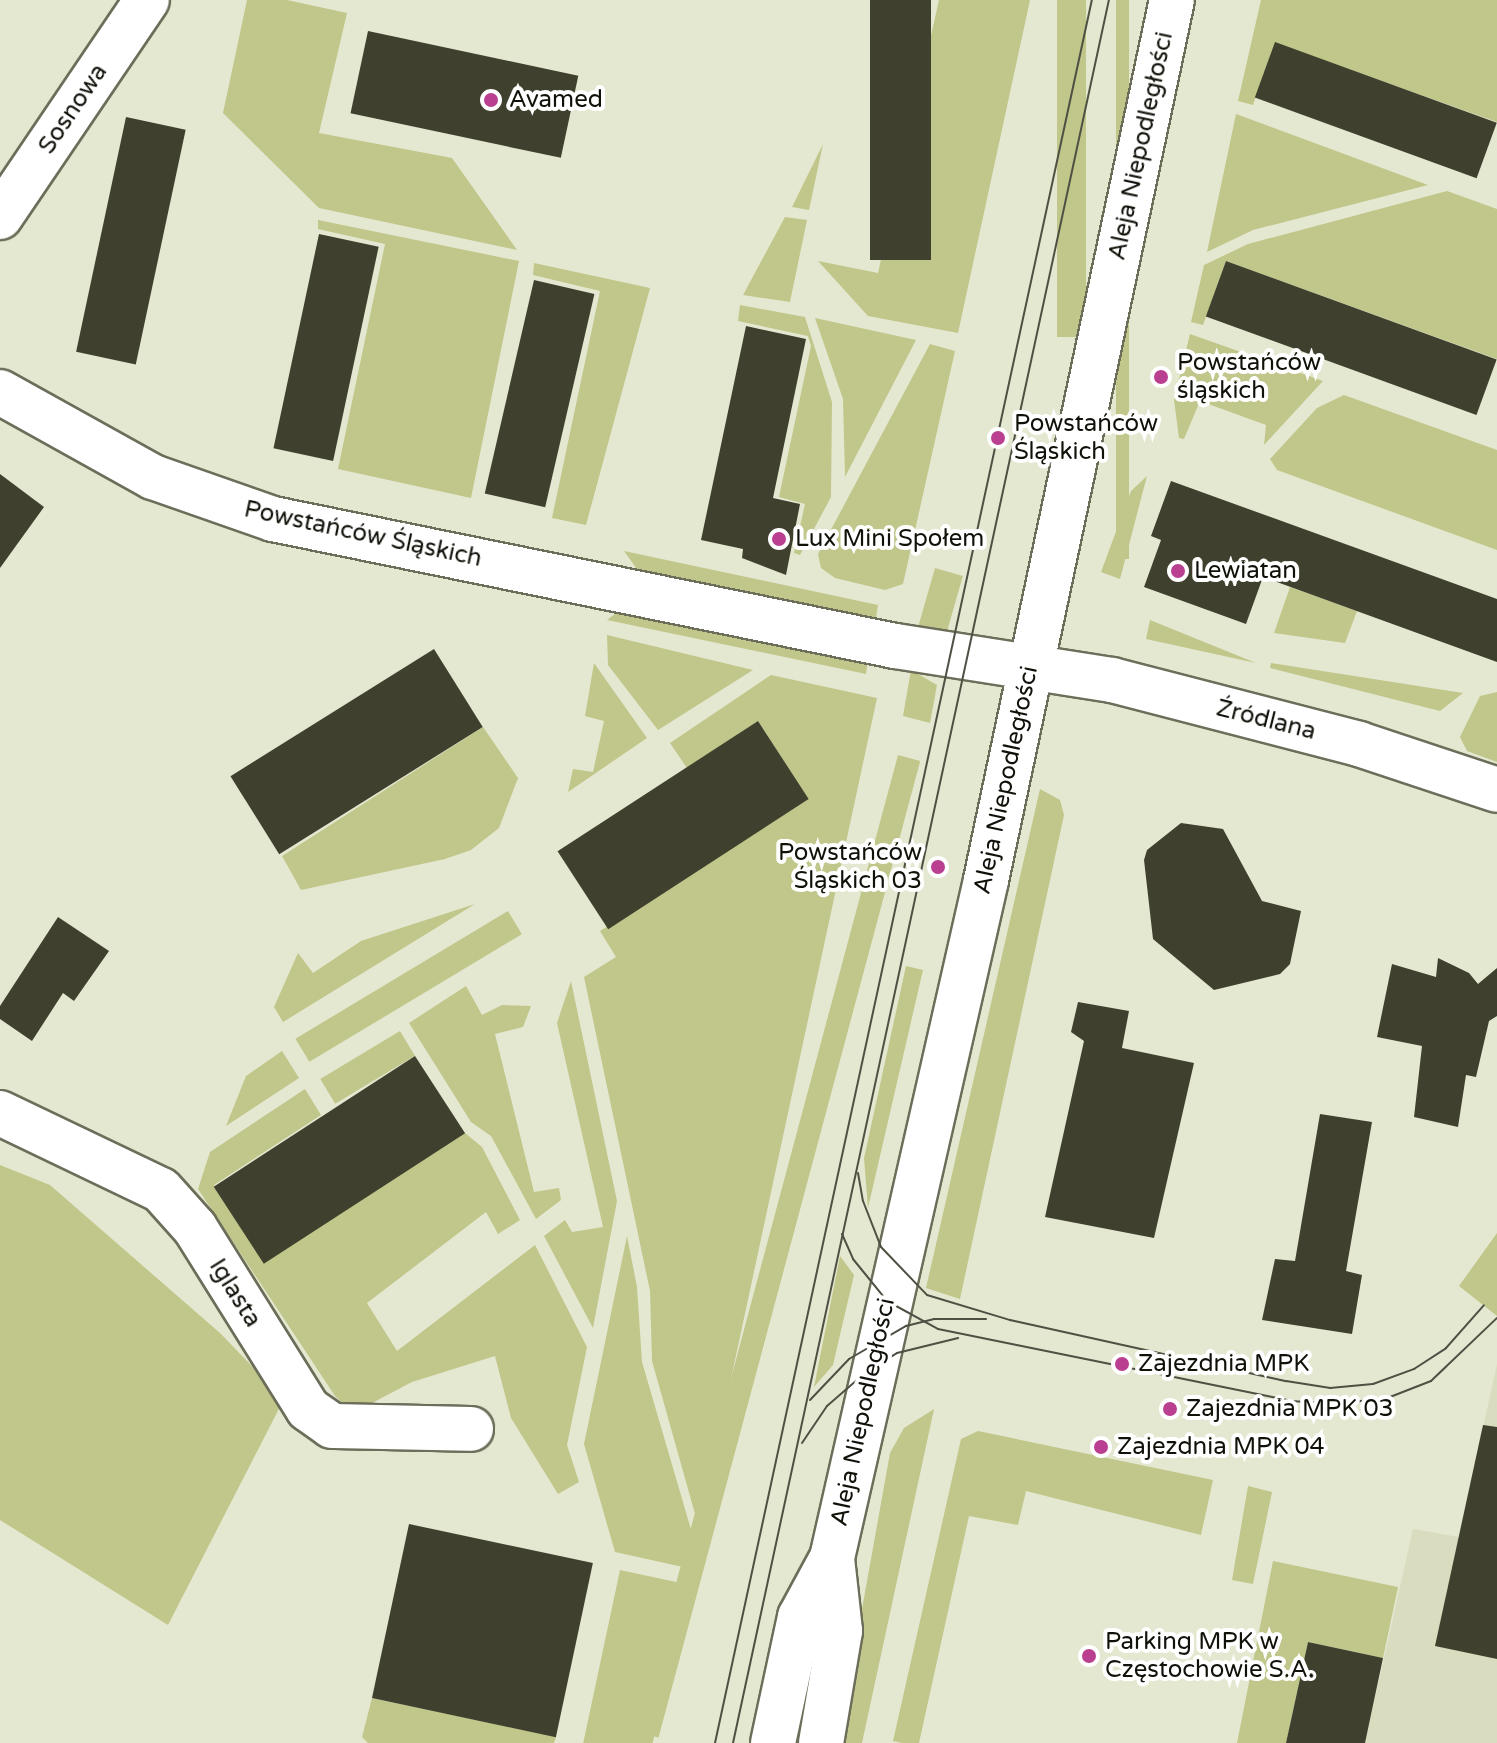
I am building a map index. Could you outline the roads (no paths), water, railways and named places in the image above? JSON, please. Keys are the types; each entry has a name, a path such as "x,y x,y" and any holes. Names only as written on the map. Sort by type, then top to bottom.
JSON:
{"street":[{"name":"Sosnowa","path":"0,217 147,0"},
{"name":"Aleja Niepodległości","path":"773,1743 800,1617 832,1558 1030,667 1172,0"},
{"name":"Powstańców Śląskich","path":"0,392 153,477 273,519 895,646 1030,667"},
{"name":"Źródlana","path":"1030,667 1112,680 1359,744 1497,790"},
{"name":"Iglasta","path":"0,1113 161,1190 195,1228 308,1409 332,1426 471,1429"},
{"name":"Aleja Niepodległości","path":"821,1743 840,1631 832,1558"}],"tram line":[{"path":"715,1743 1092,0"},
{"path":"733,1743 1109,0"},
{"path":"858,1173 863,1201 881,1247 927,1295 1010,1320 1286,1381 1330,1388 1373,1384 1414,1369 1446,1348 1484,1305"},
{"path":"842,1234 853,1259 887,1301 938,1329 1291,1401 1339,1404 1390,1397 1431,1381 1497,1318"},
{"path":"810,1400 849,1359 906,1326 934,1319 986,1319"},
{"path":"802,1443 827,1406 865,1373 897,1353 958,1338"}],"place":[{"name":"Avamed","path":"491,100"},
{"name":"Powstańców śląskich","path":"1161,377"},
{"name":"Powstańców Śląskich","path":"998,438"},
{"name":"Lux Mini Społem","path":"779,539"},
{"name":"Lewiatan","path":"1178,571"},
{"name":"Powstańców Śląskich 03","path":"938,867"},
{"name":"Zajezdnia MPK","path":"1122,1364"},
{"name":"Zajezdnia MPK 03","path":"1170,1409"},
{"name":"Zajezdnia MPK 04","path":"1101,1447"},
{"name":"Parking MPK w Częstochowie S.A.","path":"1089,1656"}]}
